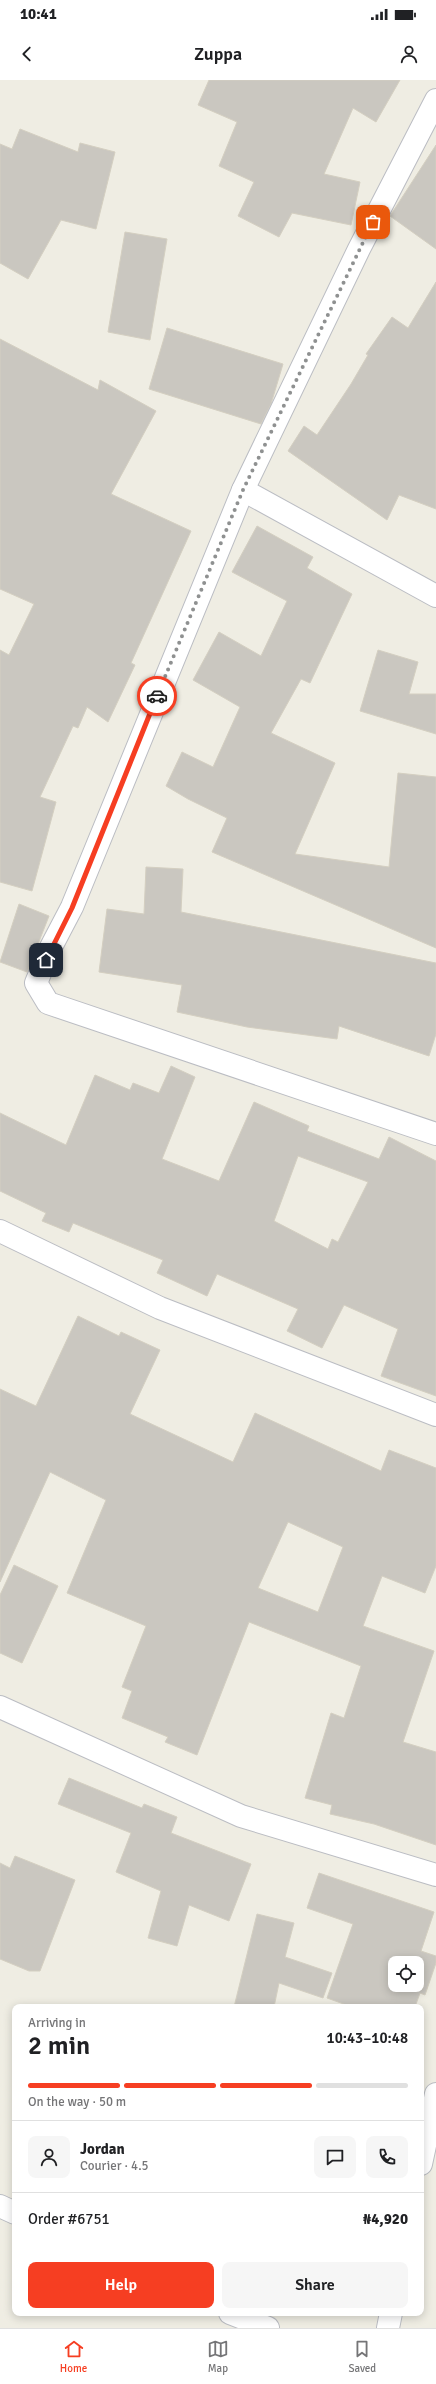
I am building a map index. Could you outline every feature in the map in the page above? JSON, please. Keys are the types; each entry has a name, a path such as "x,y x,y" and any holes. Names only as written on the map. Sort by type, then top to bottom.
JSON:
{"street":[{"path":"436,100 359,249 243,490 72,908 50,948 36,983 48,1003 313,1091 436,1134"},
{"path":"243,490 436,596"},
{"path":"0,1230 160,1308 436,1415"},
{"path":"0,1707 241,1816 436,1875"},
{"path":"424,2150 436,2094"},
{"path":"0,2206 12,2212"},
{"path":"238,2316 268,2328"},
{"path":"388,2328 390,2316"}],"building":[{"path":"209,80 400,80 376,122 353,108 324,174 360,182 351,225 292,213 279,237 238,216 254,182 219,166 237,122 198,105"},
{"path":"20,129 78,152 80,143 115,152 96,229 61,220 28,279 0,263 0,144 12,149"},
{"path":"436,145 436,249 390,216"},
{"path":"125,232 167,239 150,340 108,332"},
{"path":"436,282 436,509 399,495 387,520 288,451 304,426 317,435 351,384 368,355 366,354 392,317 408,328"},
{"path":"167,328 283,364 271,404 261,424 149,389"},
{"path":"0,339 98,390 100,380 156,411 111,494 191,531 131,663 135,665 108,722 87,707 78,728 73,726 40,797 56,802 32,891 0,882 0,650 9,655 34,604 0,589"},
{"path":"257,526 313,557 307,568 352,594 310,683 301,679 271,733 335,763 295,854 389,867 398,773 436,777 436,948 212,852 227,818 188,799 166,786 182,752 213,767 240,707 193,680 219,632 261,656 287,601 232,572"},
{"path":"378,650 418,662 409,694 436,694 436,734 360,711"},
{"path":"146,867 183,869 181,912 436,963 436,1034 429,1056 339,1026 337,1039 247,1027 177,1012 182,985 99,972 107,909 144,914"},
{"path":"19,904 49,916 27,972 0,962"},
{"path":"171,1066 195,1077 162,1159 219,1181 254,1102 309,1126 307,1131 379,1159 389,1137 436,1161 436,1396 381,1376 398,1329 344,1305 322,1348 287,1331 298,1309 217,1274 207,1296 157,1273 163,1260 73,1223 69,1232 42,1221 46,1213 0,1191 0,1113 66,1145 95,1075 130,1090 133,1083 159,1093","holes":["298,1156 368,1182 338,1242 332,1239 328,1249 274,1221"]},
{"path":"78,1316 119,1336 121,1332 160,1350 130,1414 233,1462 255,1413 381,1471 389,1450 436,1468 436,1566 425,1593 382,1576 363,1626 434,1651 403,1742 436,1752 436,1845 374,1824 330,1814 332,1805 305,1798 331,1713 344,1718 361,1666 249,1622 197,1755 165,1742 168,1737 122,1718 132,1691 122,1687 146,1626 67,1593 106,1500 50,1472 0,1582 0,1389 36,1406","holes":["288,1522 343,1547 318,1612 258,1588"]},
{"path":"14,1565 58,1586 22,1663 0,1653 0,1595"},
{"path":"69,1778 142,1808 144,1804 177,1817 171,1833 251,1864 229,1921 189,1905 177,1946 148,1938 161,1891 116,1872 131,1833 58,1804"},
{"path":"15,1856 75,1880 40,1971 29,1971 0,1959 0,1863 10,1868"},
{"path":"319,1873 434,1912 421,1951 436,1956 436,1963 425,1995 420,1993 416,2004 344,2004 327,1998 353,1924 307,1908"},
{"path":"257,1914 294,1923 285,1957 332,1973 323,1998 279,1983 275,2004 235,2004"}],"way so far":[{"path":"157,696 243,490 373,222"}],"route":[{"path":"46,960 50,948 72,908 157,696"}]}
